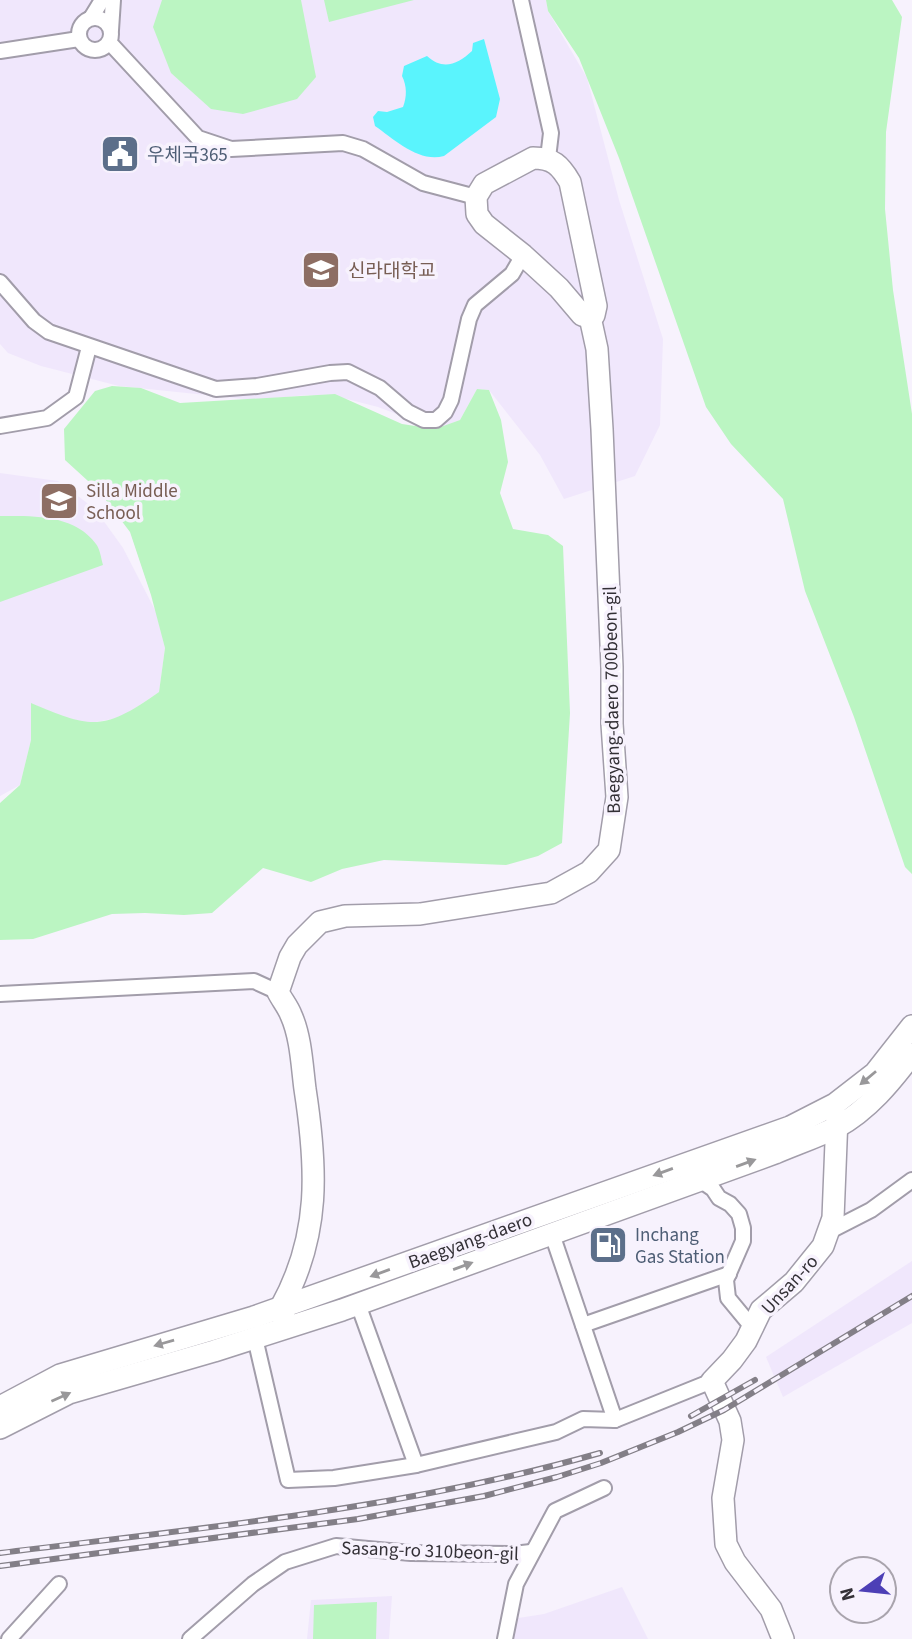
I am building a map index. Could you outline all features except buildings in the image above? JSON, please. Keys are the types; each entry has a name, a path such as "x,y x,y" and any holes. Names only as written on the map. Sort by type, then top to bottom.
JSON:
{"main road":[{"path":"548,158 533,158 484,184 476,197 477,214 484,224 559,288 582,314 590,317"},
{"name":"Baegyang-daero 700beon-gil","path":"278,992 297,945 320,922 345,916 420,914 551,893 589,873 609,850 617,797 601,416 597,349 590,317 594,315 596,306 570,182 561,167 548,158"},
{"path":"278,992 292,1017 301,1059 314,1148 315,1186 308,1233 284,1317"},
{"name":"Baegyang-daero","path":"0,1428 69,1393 255,1338 284,1317 790,1127 835,1104 875,1073 912,1026"},
{"name":"Baegyang-daero","path":"0,1408 60,1375 284,1317 358,1304 775,1153 838,1126 884,1090 912,1054"},
{"name":"Unsan-ro","path":"712,1381 732,1360 761,1310 794,1282 823,1247 833,1218 838,1126 835,1104"},
{"path":"0,1392 60,1375"},
{"path":"712,1381 732,1431 723,1498 726,1544 771,1609 783,1639"}],"street":[{"path":"102,0 91,18 81,26 79,39 93,51 105,48 111,37 113,0"},
{"path":"521,0 551,133 548,158"},
{"path":"91,18 104,20 111,37 198,138 231,149 343,143 363,149 423,183 476,197"},
{"path":"0,51 79,39"},
{"path":"0,282 34,321 49,332 216,389 257,386 348,372 380,388 408,412 424,420 436,420 445,412 451,400 469,319 475,305 513,274 523,255"},
{"path":"0,426 47,418 76,397 89,346"},
{"path":"0,994 254,981 278,992"},
{"path":"700,1180 739,1214 743,1241 726,1280 728,1298 752,1327"},
{"path":"828,1232 871,1210 912,1180"},
{"name":"Baegyang-daero","path":"552,1234 615,1420"},
{"path":"583,1325 729,1274"},
{"path":"358,1304 416,1465"},
{"path":"255,1338 288,1480 334,1478 416,1465 556,1432 583,1419 615,1420 712,1381"},
{"path":"505,1639 516,1584 555,1511 604,1488"},
{"path":"718,1544 723,1561 765,1617 773,1639"},
{"name":"Sasang-ro 310beon-gil","path":"190,1639 253,1584 285,1562 336,1546 411,1553 531,1552"},
{"path":"9,1639 60,1584"}],"shaded area":[{"name":"신라대학교","path":"0,0 546,0 548,11 587,78 619,200 663,339 660,425 635,476 564,499 540,455 489,390 477,389 460,420 436,429 378,407 343,398 307,395 254,400 119,386 41,366 8,353 0,344"},
{"path":"0,473 58,481 95,509 123,548 156,612 165,648 159,692 122,717 91,723 69,719 32,704 31,740 20,785 0,796"},
{"path":"912,1261 912,1323 783,1397 766,1357"},
{"path":"622,1587 648,1639 508,1639 512,1619 544,1614"},
{"path":"392,1596 389,1639 307,1639 311,1600"}],"green space":[{"path":"162,0 301,0 316,77 297,99 243,114 211,109 171,73 153,27"},
{"path":"324,0 414,0 329,22"},
{"path":"546,0 892,0 902,17 886,132 885,209 893,290 912,414 912,874 905,867 854,717 805,591 783,499 731,444 706,407 619,158 579,58 548,11"},
{"path":"112,386 141,388 180,403 335,394 402,424 435,429 460,420 477,389 489,390 501,420 508,462 500,493 513,529 548,535 563,546 570,713 562,843 538,856 506,865 384,860 342,869 311,882 263,868 212,913 112,914 33,939 0,940 0,803 20,785 31,740 31,703 69,718 97,722 124,714 159,692 165,648 130,532 99,491 65,460 64,429 95,391"},
{"path":"0,516 52,519 76,527 96,544 103,565 0,602"},
{"path":"377,1602 376,1639 313,1639 314,1605"}],"water":[{"path":"484,39 500,99 496,117 444,156 435,157 408,149 375,126 373,117 378,111 387,112 403,107 406,92 402,76 404,66 427,56 439,63 456,62 472,51 473,43"}],"railway":[{"path":"0,1566 358,1519 484,1496 557,1477 601,1463 724,1410 912,1296"},
{"path":"691,1416 755,1380"},
{"path":"0,1553 377,1503 452,1489 600,1453"}],"place":[{"name":"우체국365","path":"120,154"},
{"name":"신라대학교","path":"321,270"},
{"name":"Silla Middle School","path":"59,501"},
{"name":"Inchang Gas Station","path":"608,1245"}]}
